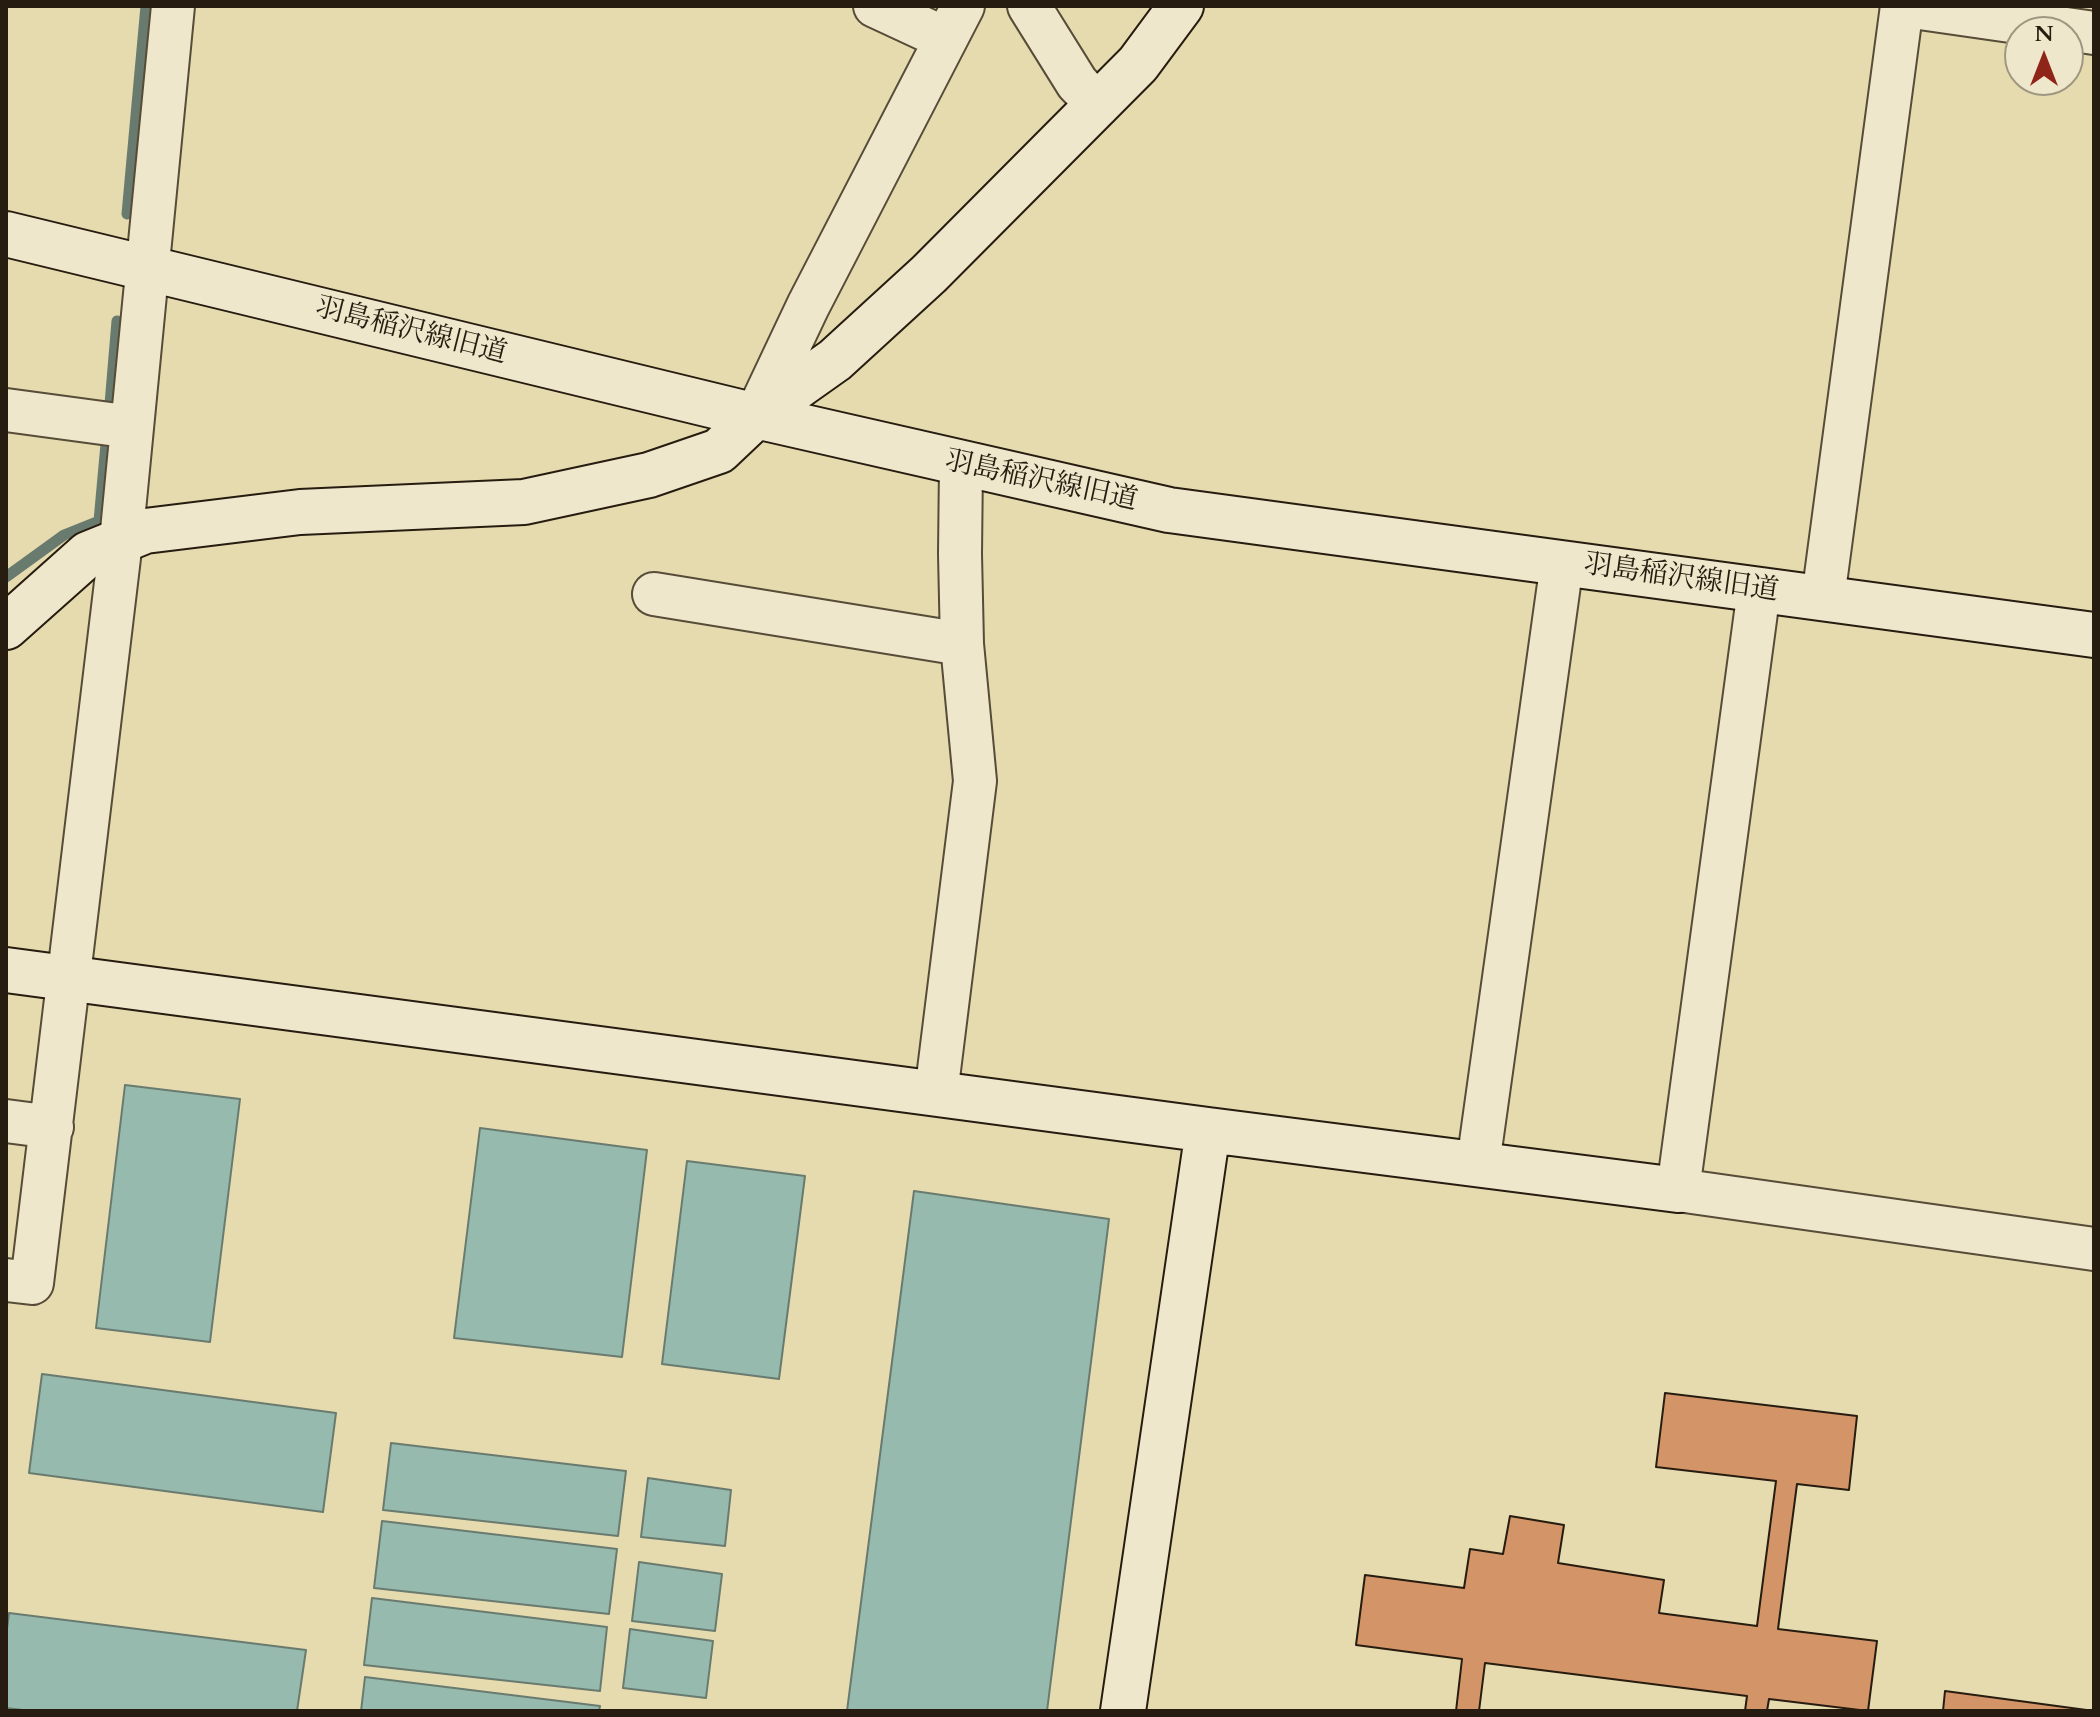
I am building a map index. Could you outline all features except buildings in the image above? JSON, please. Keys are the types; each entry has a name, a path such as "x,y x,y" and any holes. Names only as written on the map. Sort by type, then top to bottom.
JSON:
{"street":[{"path":"6,1280 32,1283 121,541 173,6"},
{"path":"756,416 808,306 954,22 875,6"},
{"path":"1029,6 1077,83 1098,105"},
{"path":"6,627 88,554 145,531 300,512 524,502 649,475 719,451 756,416 835,360 929,274 1138,64 1181,6"},
{"path":"1823,598 1904,6 2094,33"},
{"name":"羽島稲沢線旧道","path":"6,234 961,465 1169,510 2094,635"},
{"path":"6,410 132,427"},
{"path":"936,1094 975,781 962,644 961,465"},
{"path":"1478,1164 1562,563"},
{"path":"1678,1190 1759,590"},
{"path":"654,594 962,644"},
{"path":"6,970 1678,1190 2094,1249"},
{"path":"6,1121 52,1127"},
{"path":"1123,1711 1208,1130"}],"water":[{"path":"125,1085 240,1099 210,1342 96,1328"},
{"path":"480,1128 647,1150 622,1357 454,1338"},
{"path":"687,1161 805,1176 779,1379 662,1364"},
{"path":"914,1191 1109,1219 1047,1711 847,1711"},
{"path":"42,1374 336,1413 323,1512 29,1473"},
{"path":"391,1443 626,1471 618,1536 383,1510"},
{"path":"648,1478 731,1490 725,1546 641,1537"},
{"path":"382,1521 617,1549 609,1614 374,1588"},
{"path":"639,1562 722,1574 715,1631 632,1621"},
{"path":"372,1598 607,1627 600,1691 364,1665"},
{"path":"9,1613 306,1650 297,1711 31,1711 6,1708"},
{"path":"630,1629 713,1641 706,1698 623,1688"},
{"path":"365,1677 600,1706 599,1711 361,1711"}],"waterway":[{"path":"127,214 146,6"},
{"path":"109,416 117,321"},
{"path":"6,577 64,535 99,521 107,433"}]}
